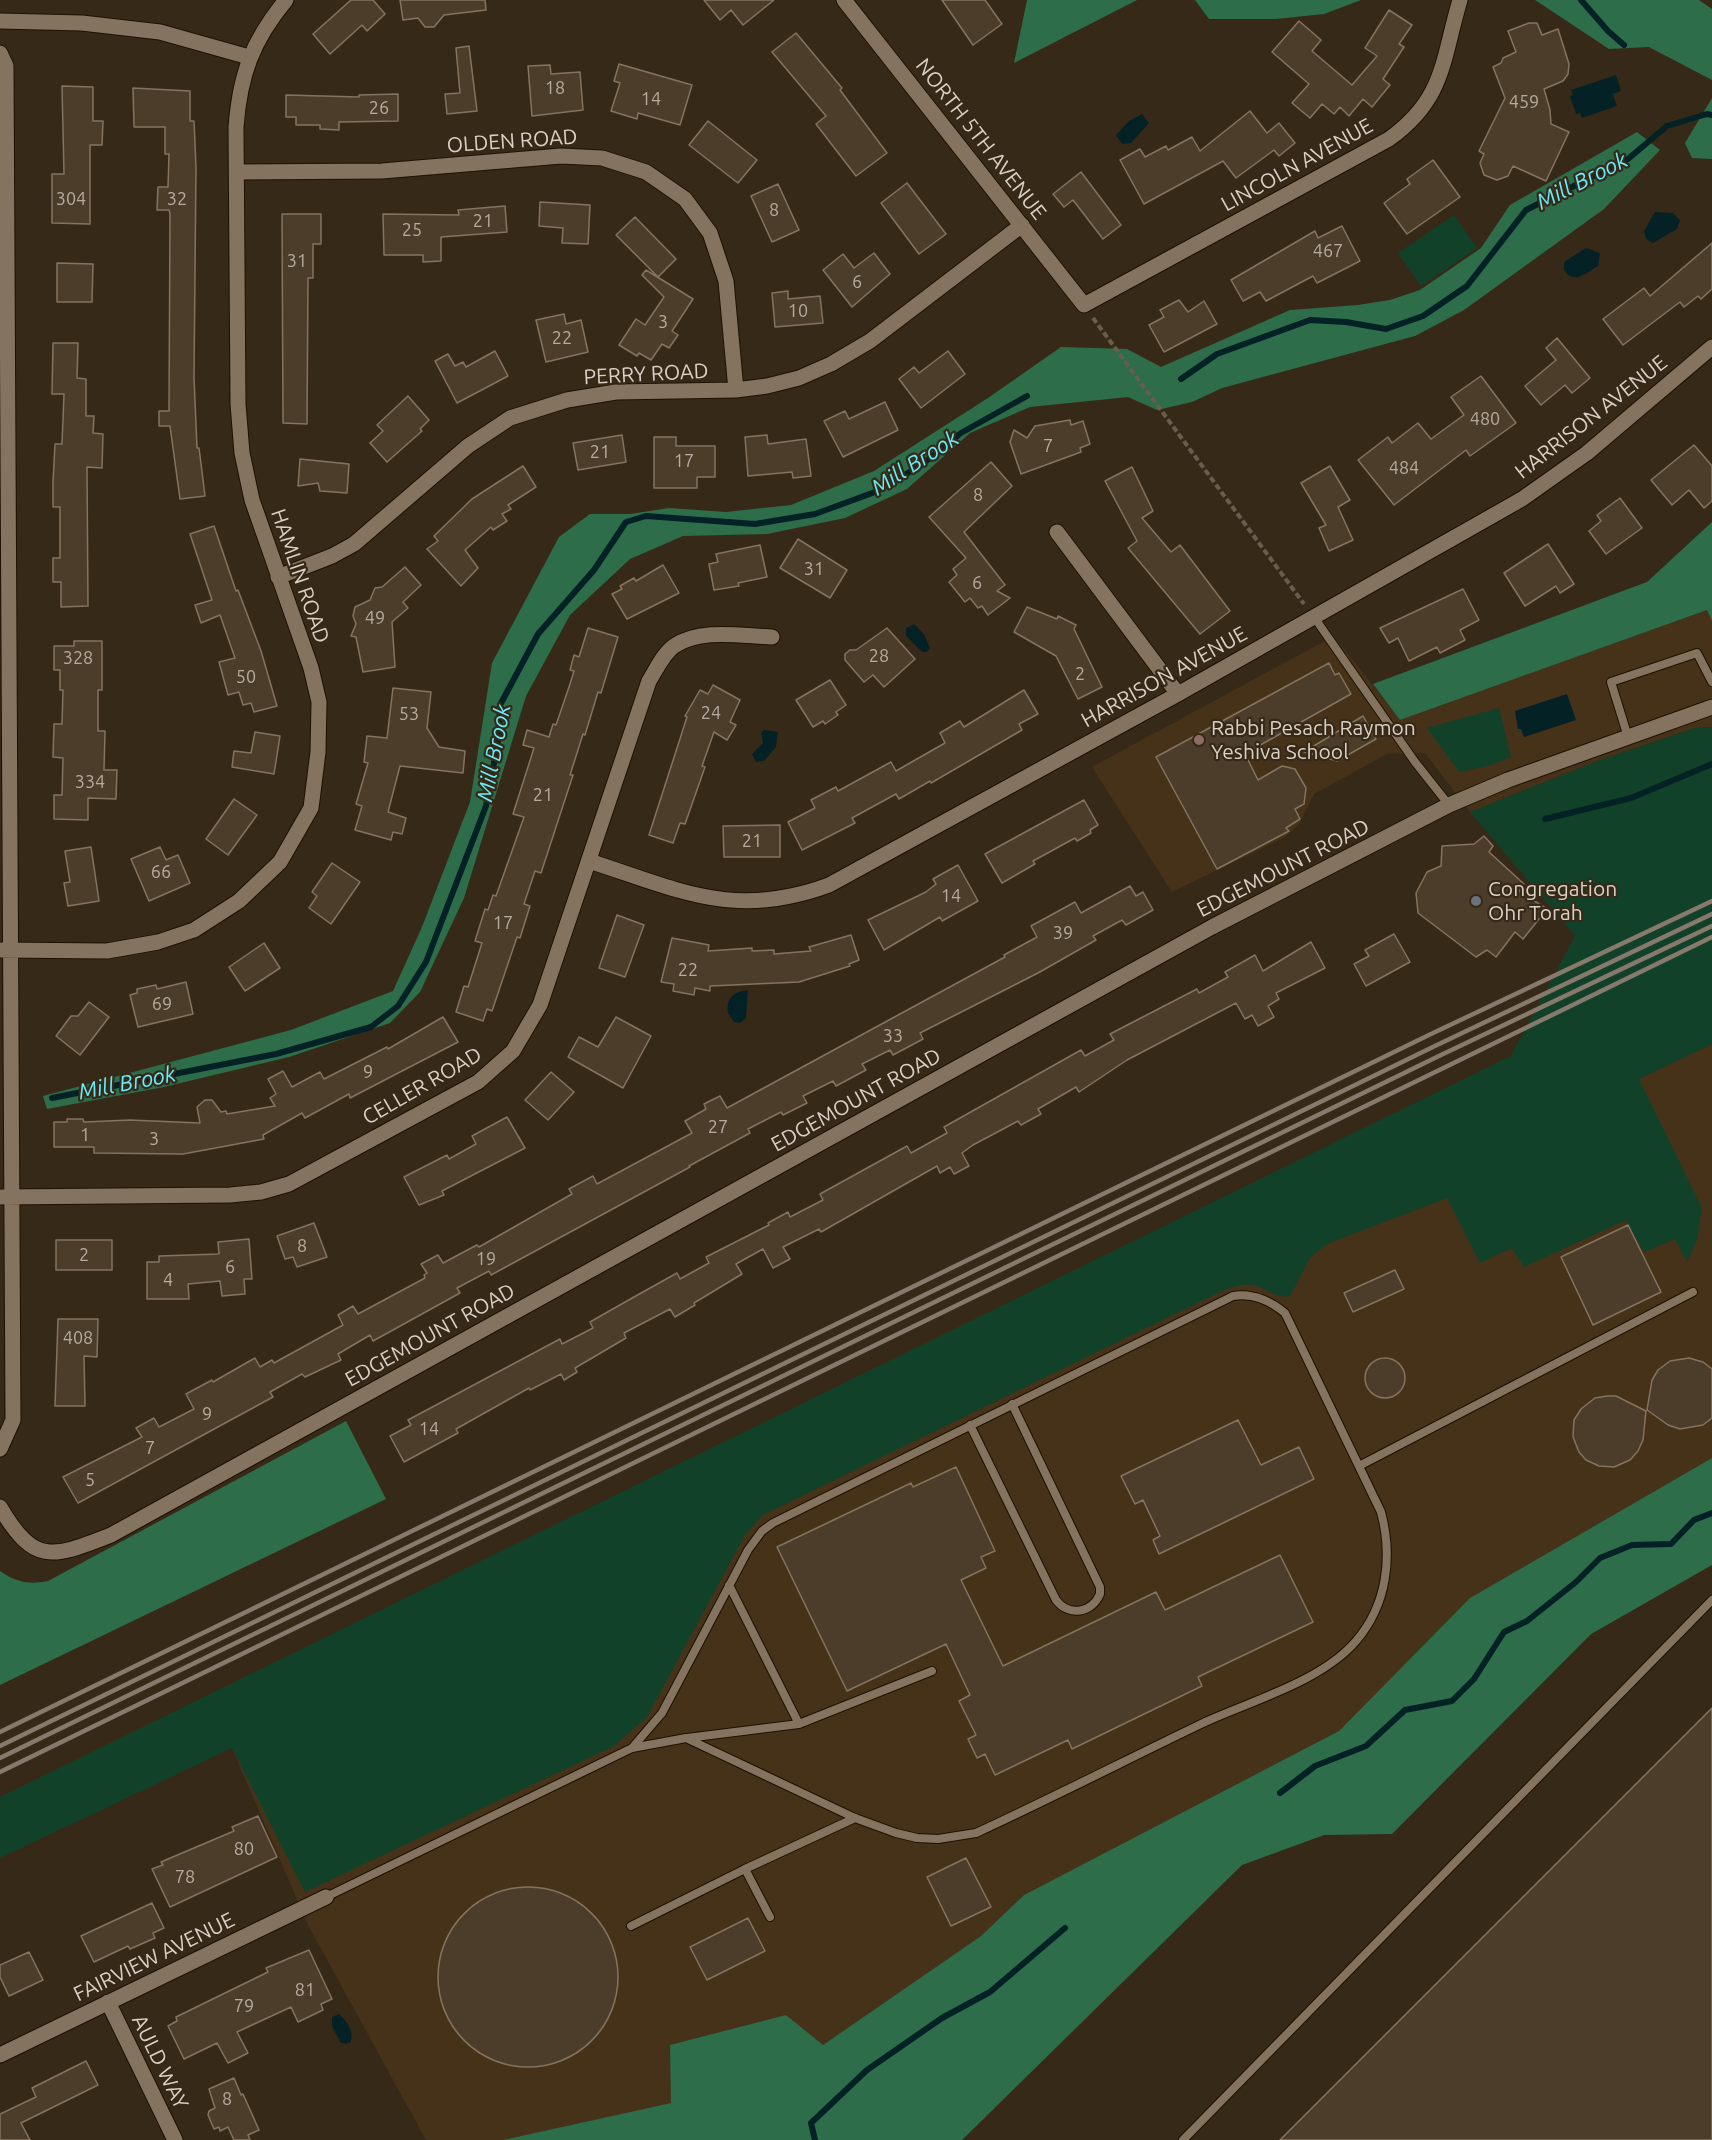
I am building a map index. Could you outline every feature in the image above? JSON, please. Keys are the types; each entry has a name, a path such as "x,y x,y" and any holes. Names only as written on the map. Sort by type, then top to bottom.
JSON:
{"street":[{"name":"HAMLIN ROAD","path":"6,950 107,951 158,942 185,933 239,901 280,862 311,808 318,752 319,702 311,668 252,500 242,453 238,404 236,127 239,89 249,57 286,0"},
{"name":"NORTH 5TH AVENUE","path":"843,0 1084,305"},
{"name":"LINCOLN AVENUE","path":"1084,305 1389,139 1409,125 1427,102 1438,81 1460,0"},
{"path":"0,21 82,23 160,32 249,57"},
{"path":"0,53 6,66 3,172 6,1197 13,1420 0,1449"},
{"name":"OLDEN ROAD","path":"237,172 382,171 561,156 602,158 646,172 685,199 710,233 726,281 736,390"},
{"name":"PERRY ROAD","path":"278,577 332,556 354,544 468,446 510,418 567,400 616,392 736,390 767,386 799,378 831,364 870,341 1022,225"},
{"name":"HARRISON AVENUE","path":"589,861 713,899 753,902 801,896 829,885 1178,694 1522,499 1587,453 1712,347"},
{"path":"1057,532 1178,694"},
{"name":"CELLER ROAD","path":"6,1197 230,1195 261,1192 289,1184 478,1082 513,1051 540,1005 649,681 660,663 673,647 690,639 712,635 772,637"},
{"name":"EDGEMOUNT ROAD","path":"0,1507 22,1540 34,1549 66,1552 111,1535 1212,927 1449,805 1508,780 1712,707"},
{"name":"FAIRVIEW AVENUE","path":"0,2055 326,1897"},
{"name":"AULD WAY","path":"108,2002 175,2140"}],"lane":[{"path":"1314,617 1415,762 1449,805"},
{"path":"1628,737 1611,682 1697,652 1712,682"},
{"path":"1359,1466 1693,1292"},
{"path":"632,1748 662,1713 751,1544 762,1531 773,1523 1233,1296 1251,1295 1262,1298 1285,1313 1382,1512 1388,1557 1379,1602 1370,1622 1356,1641 1338,1658 1319,1671 1201,1724 976,1833 938,1839 917,1839 855,1818 686,1738"},
{"path":"970,1425 1056,1600 1069,1610 1083,1611 1091,1607 1100,1594 1100,1587 1012,1404"},
{"path":"729,1585 799,1724"},
{"path":"1183,2140 1712,1599"},
{"path":"326,1897 632,1748 686,1738 799,1724 932,1671"},
{"path":"631,1926 745,1869 855,1818"},
{"path":"745,1869 770,1917"}],"path":[{"path":"1084,305 1314,617"}],"shaded area":[{"path":"1707,610 1712,621 1712,727 1695,728 1600,760 1470,812 1425,753 1387,754 1314,794 1299,824 1285,837 1172,892 1092,767 1334,636 1400,720"},
{"path":"1712,1044 1712,1458 1470,1598 1339,1731 1024,1895 981,1936 823,2045 672,2103 503,2140 426,2140 308,1925 232,1748"}],"green space":[{"path":"1027,0 1137,0 1014,63"},
{"path":"1195,0 1361,0 1324,14 1276,19 1209,19"},
{"path":"1535,0 1699,0 1712,9 1712,80 1649,47 1609,49"},
{"path":"1712,98 1712,159 1692,158 1685,143"},
{"path":"1637,132 1660,150 1604,209 1464,310 1415,336 1222,388 1192,402 1157,410 1128,397 1030,407 970,433 907,489 845,518 767,534 683,536 630,559 570,615 526,696 464,898 420,992 390,1023 289,1057 164,1087 47,1109 43,1096 291,1030 393,991 422,927 470,802 492,663 559,537 590,514 630,514 669,508 726,512 791,505 874,471 988,398 1061,347 1127,349 1161,367 1290,310 1358,305 1390,300 1420,290 1481,248 1510,205"},
{"path":"1454,215 1477,248 1421,286 1398,253"},
{"path":"1712,522 1712,621 1707,610 1400,720 1373,684 1647,582"},
{"path":"1499,708 1511,757 1488,766 1459,772 1427,728"},
{"path":"1712,727 1712,1044 1639,1079 1702,1208 1697,1240 1687,1262 1675,1239 1644,1252 1626,1220 1524,1267 1512,1248 1480,1263 1447,1198 1327,1244 1310,1258 1290,1296 1276,1295 1258,1286 1249,1285 1224,1290 763,1515 745,1535 647,1717 614,1746 305,1892 232,1748 0,1858 0,1797 1511,1056 1575,936 1470,812 1600,760 1695,728"},
{"path":"346,1421 386,1499 0,1685 0,1571 22,1582 48,1581"},
{"path":"1712,1458 1712,1565 1591,1634 1392,1834 1324,1835 1242,1865 962,2140 503,2140 671,2103 670,2045 786,2015 823,2045 981,1936 1024,1895 1339,1731 1470,1598"}],"water":[{"path":"1616,75 1621,91 1613,94 1617,106 1582,118 1580,113 1576,114 1570,96 1573,95 1571,90"},
{"path":"1142,114 1149,123 1131,143 1122,144 1116,135 1129,121"},
{"path":"1655,212 1673,213 1680,220 1677,229 1653,243 1646,239 1644,231"},
{"path":"1586,248 1600,253 1598,266 1585,274 1572,277 1564,270 1564,262"},
{"path":"914,624 924,634 930,648 927,652 922,652 906,636 906,628"},
{"path":"1567,694 1576,720 1524,737 1521,729 1518,729 1515,711"},
{"path":"764,730 778,732 776,747 764,761 756,762 752,754 763,743 761,733"},
{"path":"748,990 746,1018 740,1023 734,1022 728,1013 729,1000 738,992"},
{"path":"339,2014 347,2023 351,2034 351,2042 346,2044 340,2042 332,2026 332,2017"}],"building":[{"path":"351,0 373,0 385,14 367,31 362,25 330,54 313,34"},
{"path":"400,0 485,0 486,10 444,15 434,27 425,27 418,18 403,20"},
{"path":"704,0 774,0 743,25 731,10 720,20"},
{"path":"942,0 985,0 1002,24 973,45"},
{"path":"1389,10 1412,25 1399,44 1404,47 1383,79 1390,85 1372,107 1363,99 1349,116 1340,107 1334,114 1322,104 1310,118 1292,103 1309,84 1272,52 1299,21 1321,40 1312,51 1352,85 1377,56 1365,48"},
{"path":"1529,23 1537,23 1542,35 1558,29 1569,64 1568,74 1563,81 1544,89 1551,124 1569,132 1546,181 1513,166 1508,176 1497,180 1484,175 1480,163 1484,154 1479,151 1505,98 1493,67 1501,63 1503,58 1516,52 1508,31"},
{"path":"796,33 842,88 840,90 887,153 856,176 816,124 826,116 772,52"},
{"path":"469,46 477,111 447,114 445,94 460,93 456,48"},
{"path":"619,64 692,85 680,125 638,113 637,119 611,111 620,83 614,81"},
{"path":"550,65 551,74 580,72 583,110 532,116 528,66"},
{"path":"62,86 93,87 93,121 103,121 102,145 90,145 90,224 52,223 52,174 64,174"},
{"path":"133,88 190,91 190,121 194,121 196,167 194,378 197,448 199,448 205,496 180,499 170,426 159,426 159,411 169,411 170,214 169,210 157,210 158,187 168,187 169,154 165,154 165,127 134,127"},
{"path":"398,94 398,121 339,122 339,130 320,129 320,125 296,125 296,117 286,117 286,95 359,97 359,95"},
{"path":"1250,111 1267,133 1279,123 1295,143 1279,156 1274,150 1236,178 1223,161 1144,204 1120,160 1140,149 1145,157 1166,146 1168,150 1192,137 1200,151"},
{"path":"708,121 757,160 738,183 689,145"},
{"path":"1433,160 1460,197 1407,234 1384,203 1410,184 1407,179"},
{"path":"1081,172 1121,225 1103,239 1073,200 1064,207 1053,194"},
{"path":"907,183 946,234 919,254 881,203"},
{"path":"778,184 799,230 772,242 751,196"},
{"path":"540,202 590,205 588,244 562,243 563,228 539,226"},
{"path":"505,206 507,232 441,237 441,261 423,262 423,255 384,255 383,214 459,215 458,210"},
{"path":"282,214 321,214 321,244 313,244 313,278 308,278 307,424 283,423"},
{"path":"635,217 676,259 658,277 616,235"},
{"path":"1342,226 1360,261 1317,283 1313,276 1266,301 1260,292 1243,301 1231,280 1315,231 1318,238"},
{"path":"1712,243 1712,289 1701,299 1698,296 1684,307 1680,302 1623,345 1603,319 1644,288 1650,296"},
{"path":"874,253 890,274 852,307 823,270 843,254 854,268"},
{"path":"57,263 93,264 92,302 57,302"},
{"path":"646,270 693,299 672,331 678,335 669,348 662,344 651,360 639,353 637,356 619,345 636,319 645,325 664,297 642,275"},
{"path":"788,291 788,299 820,296 823,323 775,327 772,293"},
{"path":"1179,300 1188,312 1204,301 1217,324 1164,352 1149,325 1164,317 1160,310"},
{"path":"564,314 566,324 581,320 588,352 546,362 536,320"},
{"path":"1557,338 1590,378 1572,393 1565,385 1541,405 1525,386 1556,360 1546,348"},
{"path":"53,343 78,343 77,378 86,379 86,416 94,416 93,433 103,434 102,468 87,467 88,606 61,607 61,582 53,582 53,558 60,558 60,507 53,507 55,444 62,444 64,394 52,394"},
{"path":"495,351 508,376 457,403 435,361 448,354 455,366 463,362 466,367"},
{"path":"948,351 965,374 921,408 899,379 914,367 919,373"},
{"path":"1481,376 1516,423 1470,456 1466,450 1394,505 1358,460 1388,437 1392,443 1418,423 1431,439 1464,415 1451,397"},
{"path":"408,396 429,420 420,429 422,431 387,462 370,443 383,431 377,425"},
{"path":"885,402 898,430 843,457 824,421 845,411 849,419"},
{"path":"1070,420 1071,425 1083,421 1090,444 1080,448 1081,452 1021,474 1010,442 1014,430 1027,438 1035,426"},
{"path":"622,435 626,462 578,470 573,443"},
{"path":"767,435 768,444 806,439 811,476 793,478 792,472 748,476 745,437"},
{"path":"654,437 676,437 676,446 715,446 715,477 697,477 697,488 654,488"},
{"path":"1694,445 1712,466 1712,501 1704,508 1689,490 1672,505 1651,480"},
{"path":"300,459 349,464 347,493 320,491 318,483 298,486"},
{"path":"991,462 1012,486 964,532 1005,585 997,591 1010,598 988,615 982,606 978,608 970,598 965,602 949,582 957,575 953,569 966,558 929,517"},
{"path":"523,466 536,487 508,505 511,509 502,514 507,521 493,530 491,527 465,550 478,568 461,586 427,549 438,541 434,536 472,499"},
{"path":"1330,466 1350,500 1338,507 1353,540 1329,551 1319,528 1326,525 1301,483"},
{"path":"1132,467 1153,511 1142,518 1171,552 1180,545 1230,611 1200,634 1128,548 1137,541 1105,481"},
{"path":"1620,498 1642,528 1606,554 1589,531 1601,521 1597,515"},
{"path":"214,526 236,591 238,590 261,651 277,706 254,712 251,703 243,705 239,692 228,695 219,662 235,658 220,615 201,623 195,605 212,600 190,534"},
{"path":"798,539 847,570 830,598 780,568"},
{"path":"1548,544 1574,584 1560,593 1556,586 1525,606 1504,573"},
{"path":"760,545 767,577 738,583 739,586 714,590 709,564 718,562 716,554"},
{"path":"663,565 679,593 627,619 612,594 622,589 620,586 634,578 636,581"},
{"path":"405,567 421,585 403,602 408,608 392,622 395,667 363,672 356,637 351,636 356,624 353,616 355,607 370,600 375,588 382,587"},
{"path":"1463,589 1479,620 1460,630 1465,640 1440,653 1437,647 1409,661 1398,638 1389,643 1380,628"},
{"path":"1027,607 1057,619 1058,616 1076,625 1074,629 1102,687 1078,699 1056,656 1014,632"},
{"path":"588,628 618,637 601,693 598,692 585,735 583,734 570,775 573,775 541,873 535,871 524,904 530,906 520,938 517,937 492,1011 487,1009 483,1021 456,1012 464,986 468,987 482,943 475,941 485,909 488,910 493,895 496,896 524,817 513,814 534,748 523,745 527,730 549,737 553,724 556,725 574,671 570,670 574,655 579,657"},
{"path":"887,628 915,659 884,687 873,675 864,682 845,660 845,654 850,650 856,650"},
{"path":"74,641 102,641 102,690 98,690 98,731 105,731 104,770 117,770 116,799 88,798 88,820 54,819 54,795 62,795 63,758 53,757 54,724 62,724 63,690 60,690 60,670 54,670 54,646 74,646"},
{"path":"1329,663 1335,675 1339,673 1351,694 1239,757 1247,758 1258,780 1282,766 1295,769 1306,788 1304,804 1295,809 1300,819 1286,828 1289,831 1217,869 1156,757"},
{"path":"830,680 846,705 836,712 838,715 825,724 823,721 813,727 796,700"},
{"path":"713,685 740,700 730,722 736,725 727,740 714,732 702,766 705,767 685,824 680,823 673,843 649,835 687,717 685,716 700,690 708,694"},
{"path":"393,688 431,692 427,728 439,747 465,751 463,773 400,766 388,812 406,818 402,834 393,832 391,840 355,830 362,806 356,804 368,763 364,762 367,736 387,738"},
{"path":"1024,690 1038,714 1019,724 1022,730 931,783 930,781 899,799 896,794 852,818 855,823 802,850 788,822 815,808 811,800 836,787 838,791 891,762 896,771 945,743 940,733 960,721 964,727"},
{"path":"1363,716 1376,739 1337,761 1304,752"},
{"path":"255,732 280,736 274,774 232,767 234,751 251,753"},
{"path":"234,799 257,815 228,855 206,839"},
{"path":"1084,800 1098,825 1090,830 1091,833 1077,841 1075,838 1033,861 1035,864 1002,883 985,854"},
{"path":"780,825 780,857 724,857 723,826"},
{"name":"Congregation Ohr Torah","path":"1484,836 1493,846 1489,852 1524,884 1519,891 1547,909 1523,939 1515,932 1496,957 1487,950 1476,957 1418,913 1416,893 1427,872 1441,866 1442,846 1474,844"},
{"path":"91,847 99,901 68,906 64,883 70,882 65,851"},
{"path":"160,847 166,860 178,855 190,883 149,901 131,859"},
{"path":"332,863 360,882 331,924 309,908 317,896 312,892"},
{"path":"958,865 978,901 942,921 940,917 884,950 868,920 926,892 936,884 933,879"},
{"path":"1130,886 1136,896 1143,892 1153,910 1126,925 1122,920 1093,936 1096,940 1038,973 920,1033 923,1039 893,1055 890,1050 862,1064 866,1070 836,1086 833,1081 803,1096 807,1103 783,1115 781,1112 748,1129 750,1133 690,1167 491,1275 489,1271 457,1288 460,1293 373,1341 370,1335 338,1354 341,1360 305,1377 302,1374 270,1392 273,1397 78,1503 63,1477 142,1437 136,1428 154,1418 159,1427 194,1409 186,1394 212,1380 213,1382 255,1358 260,1367 272,1360 274,1363 343,1325 338,1315 353,1306 358,1314 425,1278 424,1275 427,1273 421,1264 438,1255 443,1263 477,1245 479,1247 572,1194 569,1189 593,1176 597,1184 692,1133 685,1121 706,1109 704,1104 720,1096 727,1108 1005,957 1004,955 1037,937 1031,926 1075,902 1081,913"},
{"path":"617,915 644,925 625,977 599,968"},
{"path":"1394,934 1410,962 1366,986 1354,964 1369,956 1365,950"},
{"path":"851,935 859,960 849,964 850,966 799,982 710,986 710,991 695,988 694,995 673,991 674,984 661,982 672,938 709,945 708,951 752,948 752,951 774,950 774,954 811,951 809,947"},
{"path":"1311,942 1325,968 1276,993 1279,999 1268,1006 1274,1017 1258,1026 1252,1015 1245,1019 1236,1003 1127,1060 1079,1092 1076,1087 1038,1109 1041,1114 1021,1125 1018,1121 973,1145 962,1153 969,1166 954,1174 950,1167 940,1173 937,1166 821,1232 819,1229 783,1247 790,1259 773,1268 763,1249 736,1264 742,1274 675,1317 670,1309 624,1333 626,1338 575,1368 577,1372 564,1380 561,1374 530,1390 529,1388 456,1429 458,1433 404,1462 390,1436 411,1425 408,1420 560,1339 562,1344 593,1328 590,1322 634,1297 677,1273 680,1279 709,1263 706,1257 769,1225 768,1223 788,1212 790,1217 823,1200 820,1194 907,1146 911,1153 947,1133 944,1127 1081,1050 1085,1056 1114,1040 1110,1034 1197,989 1199,993 1228,977 1225,972 1255,955 1263,971"},
{"path":"264,943 280,968 245,991 229,967"},
{"path":"186,982 193,1014 138,1027 130,995 137,993 137,989 156,985 157,989"},
{"path":"89,1002 109,1017 80,1055 56,1036 71,1016 78,1016"},
{"path":"443,1017 458,1042 350,1098 349,1094 305,1118 302,1113 263,1135 264,1139 183,1154 94,1153 94,1147 54,1147 54,1122 67,1122 67,1119 83,1119 84,1122 130,1120 200,1123 197,1107 205,1100 212,1100 221,1112 226,1111 227,1114 275,1106 270,1098 276,1094 268,1079 283,1071 292,1087 320,1072 324,1079 387,1047 388,1049"},
{"path":"616,1017 651,1036 623,1088 568,1057 579,1037 598,1047"},
{"path":"551,1072 574,1092 548,1120 525,1100"},
{"path":"507,1117 525,1148 442,1191 444,1195 419,1205 404,1177 447,1155 449,1159 476,1144 472,1136"},
{"path":"314,1223 327,1257 297,1267 293,1257 285,1259 277,1236"},
{"path":"1628,1225 1661,1292 1593,1325 1561,1257"},
{"path":"249,1239 252,1279 244,1279 245,1294 222,1296 220,1281 188,1284 189,1299 147,1299 147,1262 159,1262 159,1256 219,1254 218,1242"},
{"path":"56,1240 112,1240 112,1270 56,1270"},
{"path":"1395,1270 1404,1289 1353,1312 1344,1293"},
{"path":"58,1319 98,1319 97,1357 84,1356 85,1406 55,1406"},
{"path":"1385,1358 1393,1359 1399,1364 1404,1370 1404,1386 1399,1392 1393,1397 1385,1398 1377,1397 1371,1392 1366,1386 1365,1378 1366,1370 1371,1364 1377,1359"},
{"path":"1689,1358 1703,1362 1712,1369 1712,1418 1703,1425 1680,1429 1668,1425 1647,1410 1652,1380 1658,1370 1670,1361"},
{"path":"1616,1396 1646,1411 1643,1440 1638,1451 1630,1460 1614,1467 1599,1466 1586,1460 1579,1452 1573,1437 1574,1420 1581,1409 1595,1398"},
{"path":"1238,1420 1261,1465 1299,1447 1314,1479 1159,1554 1153,1540 1160,1536 1143,1500 1135,1504 1121,1476"},
{"path":"956,1467 995,1551 981,1557 986,1568 961,1580 1003,1666 1156,1592 1165,1610 1280,1555 1313,1622 1198,1677 1202,1686 1072,1749 1068,1740 995,1775 985,1754 977,1758 968,1739 976,1735 959,1701 970,1695 946,1644 847,1691 777,1547 911,1483 913,1487"},
{"path":"1712,1708 1712,2140 1280,2140"},
{"path":"258,1816 277,1857 170,1907 152,1869 163,1865 161,1862 234,1831 232,1827"},
{"path":"966,1858 991,1907 951,1926 927,1877"},
{"path":"528,1887 562,1894 578,1902 591,1914 603,1927 611,1943 618,1977 611,2011 603,2027 591,2040 578,2052 562,2060 528,2067 494,2060 478,2052 465,2040 453,2027 445,2011 438,1977 445,1943 453,1927 465,1914 478,1902 494,1894"},
{"path":"152,1903 164,1928 153,1933 155,1938 130,1949 128,1946 94,1962 81,1936"},
{"path":"748,1918 765,1951 707,1980 690,1947"},
{"path":"309,1950 332,1999 321,2004 323,2010 298,2022 291,2007 237,2032 248,2053 228,2063 217,2043 184,2059 168,2026 177,2021 176,2017 268,1972 266,1968"},
{"path":"29,1952 43,1980 9,1996 0,1977 0,1965"},
{"path":"86,2061 98,2085 21,2123 30,2140 0,2140 0,2114 36,2097 32,2088"},
{"path":"234,2078 259,2130 248,2135 250,2140 234,2140 228,2127 220,2131 219,2127 214,2129 208,2115 209,2111 215,2108 209,2089"}],"waterway":[{"path":"1581,0 1608,31 1624,45"},
{"name":"Mill Brook","path":"1181,379 1217,354 1310,320 1346,322 1386,329 1423,316 1467,286 1526,210 1628,159 1667,126 1707,114 1712,115"},
{"name":"Mill Brook","path":"52,1098 276,1054 371,1027 398,1006 426,962 486,806 499,736 500,705 538,634 594,570 626,522 646,516 755,524 815,514 875,492 920,466 961,433 1027,396"},
{"path":"1545,819 1631,798 1712,764"},
{"path":"1280,1793 1315,1766 1366,1746 1405,1710 1452,1701 1474,1679 1504,1632 1527,1621 1576,1582 1600,1558 1632,1545 1671,1544 1694,1520 1712,1513"},
{"path":"815,2140 811,2123 867,2070 942,2018 990,1992 1065,1928"}],"railway":[{"path":"0,1732 1431,1034 1712,901"},
{"path":"0,1746 1437,1045 1712,914"},
{"path":"0,1758 1441,1055 1712,926"},
{"path":"0,1772 1712,937"}],"place":[{"name":"Rabbi Pesach Raymon Yeshiva School","path":"1199,740"},
{"name":"Congregation Ohr Torah","path":"1476,901"}]}
